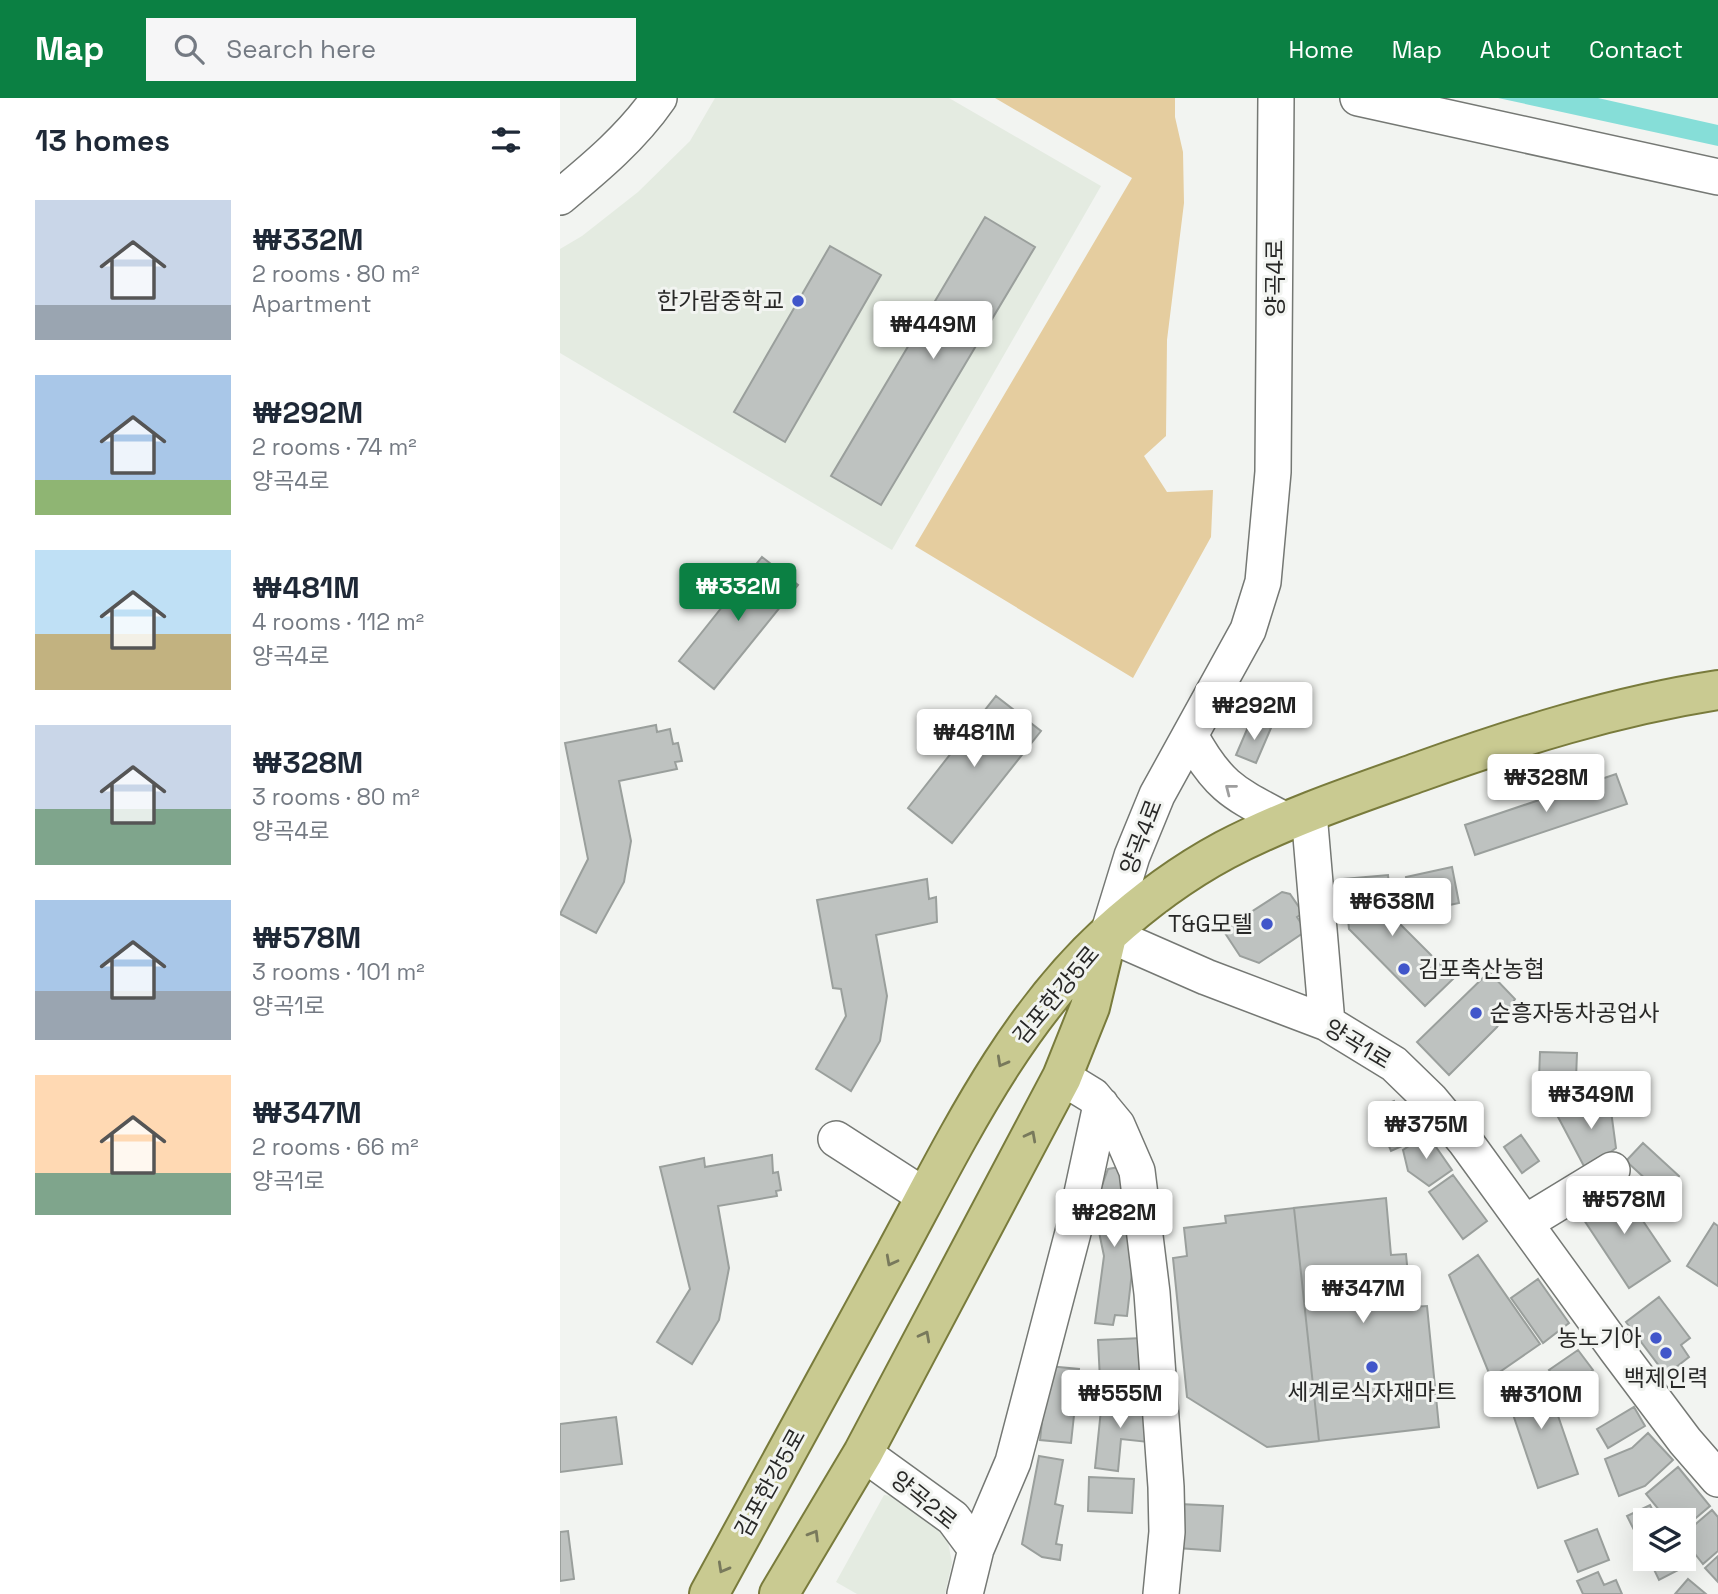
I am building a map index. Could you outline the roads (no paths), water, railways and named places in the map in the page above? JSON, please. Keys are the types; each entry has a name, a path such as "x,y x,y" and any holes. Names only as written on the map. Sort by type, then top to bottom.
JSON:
{"main road":[{"name":"양곡4로","path":"1108,934 1158,894 1215,856 1298,818 1366,791 1540,730 1626,707 1718,690"},
{"name":"김포한강5로","path":"779,1594 863,1453 1062,1077 1090,1007 1108,934"},
{"name":"김포한강5로","path":"709,1594 1010,1048 1065,979 1108,934"}],"street":[{"path":"560,197 606,158 647,116 659,98"},
{"name":"양곡4로","path":"1108,934 1132,856 1157,794 1248,630 1263,582 1273,472 1276,98"},
{"path":"1358,98 1718,177"},
{"path":"1191,735 1206,764 1220,781 1236,794 1298,818 1327,1023"},
{"name":"양곡1로","path":"1108,934 1206,977 1327,1023 1394,1064 1430,1099 1465,1141 1677,1430 1718,1479"},
{"path":"1062,1077 1093,1096 1117,1125 1137,1171 1144,1217 1166,1487 1167,1532 1161,1594"},
{"path":"976,1549 1013,1462 1076,1221 1101,1105"},
{"path":"836,1139 926,1197"},
{"path":"1525,1223 1612,1170"},
{"name":"양곡2로","path":"863,1453 953,1518 976,1549 965,1594"}],"water":[{"path":"1498,98 1598,98 1718,125 1718,146"}],"place":[{"name":"한가람중학교","path":"798,301"},
{"name":"T&G모텔","path":"1267,924"},
{"name":"김포축산농협","path":"1404,969"},
{"name":"순흥자동차공업사","path":"1476,1013"},
{"name":"농노기아","path":"1656,1338"},
{"name":"백제인력","path":"1666,1353"},
{"name":"세계로식자재마트","path":"1372,1367"}]}
